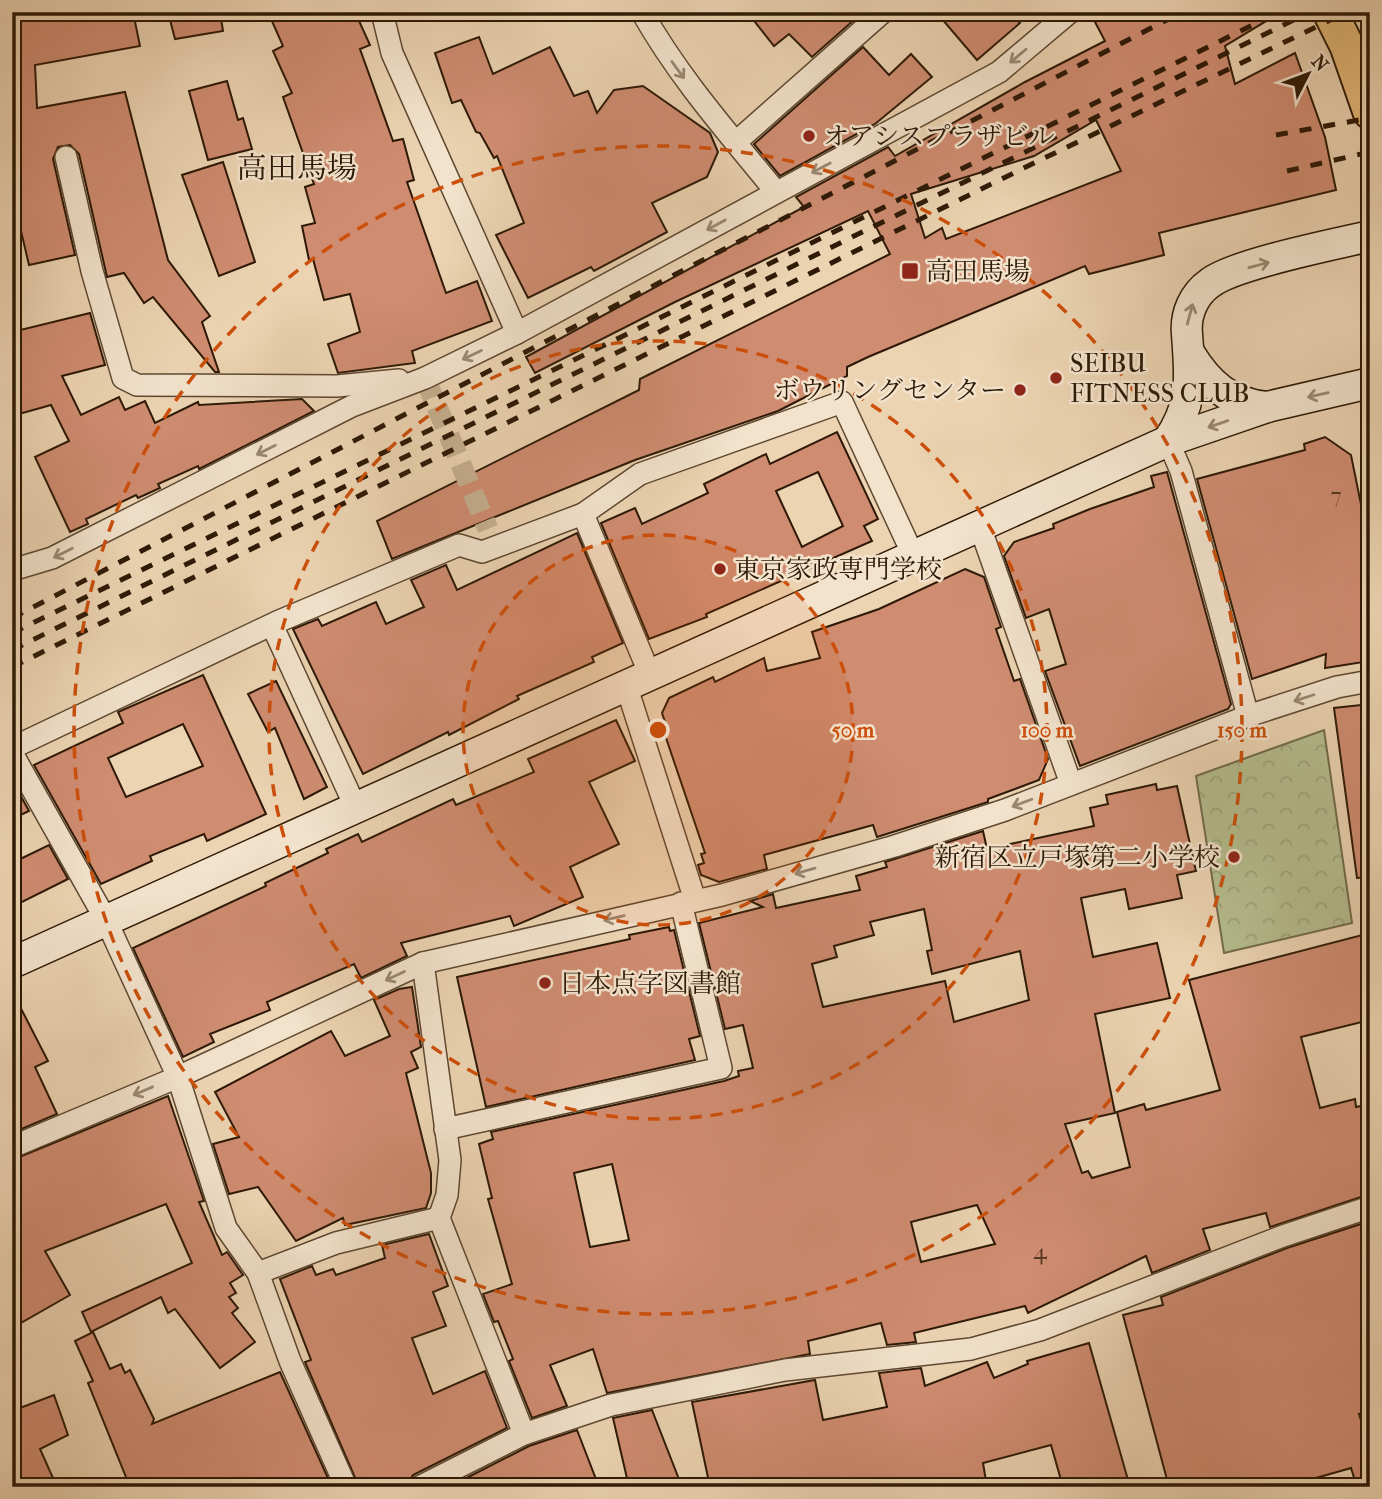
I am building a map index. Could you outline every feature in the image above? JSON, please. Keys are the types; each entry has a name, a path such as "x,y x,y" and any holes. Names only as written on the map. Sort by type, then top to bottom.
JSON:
{"main road":[{"path":"1330,12 1347,46 1370,112"}],"street":[{"path":"382,12 398,65 517,333"},
{"path":"642,12 670,59 776,192"},
{"path":"736,142 883,12"},
{"path":"12,570 52,558 352,406 414,382 517,333 999,72 1070,12"},
{"path":"66,158 92,271 123,378 137,385 337,386 405,379 414,382"},
{"path":"1168,441 1180,423 1188,401 1191,378 1186,332 1190,310 1195,299 1212,281 1223,275 1370,236"},
{"path":"1190,354 1199,369 1220,391 1243,402 1267,407"},
{"path":"12,963 1168,441 1267,407 1370,383"},
{"path":"346,1487 290,1361 258,1273 226,1228 178,1077 106,920 12,750 272,625 458,545 482,552 583,514 640,474 842,402 914,557"},
{"path":"1168,441 1181,471 1248,716"},
{"path":"446,1129 721,1068 688,901 638,680 583,514"},
{"path":"980,527 1070,784"},
{"path":"272,625 355,806"},
{"path":"12,1147 178,1077 423,963 722,895 895,846 1070,784 1248,716 1337,687 1370,681"},
{"path":"423,963 450,1160 447,1195 439,1218 524,1434"},
{"path":"419,1487 524,1434 611,1405 785,1370 843,1361 971,1349 1040,1330 1271,1240 1370,1207"},
{"path":"258,1273 335,1243 439,1218"}],"green space":[{"path":"1324,730 1352,923 1224,953 1196,776"}],"building":[{"path":"58,12 133,12 140,46 35,65 37,108 125,92 168,260 210,316 202,322 219,372 215,372 153,297 144,303 124,273 107,277 79,154 70,145 58,147 53,159 75,255 29,265 12,193 12,18 59,15"},
{"path":"168,12 220,12 223,31 175,39"},
{"path":"268,12 355,12 370,45 360,49 393,141 403,139 414,180 407,182 446,293 477,281 492,321 412,351 415,363 338,373 328,344 360,332 350,294 324,300 313,259 309,260 302,226 315,223 305,187 314,184 283,97 292,93 273,51 283,46"},
{"path":"747,12 863,12 812,57 789,34 774,46"},
{"path":"936,12 1009,12 1020,23 977,60"},
{"name":"高田馬場","path":"1106,12 1281,12 1225,46 1235,84 1295,53 1325,137 1336,190 1159,233 1164,255 1089,274 1085,266 868,357 847,367 847,376 778,411 635,460 392,559 377,521 639,390 640,379 890,254 868,211 675,302 535,373 526,357 804,207 796,197 888,147 895,156 1025,82 1105,41 1095,22","holes":["1096,120 1121,171 946,239 942,228 925,238 911,194 1034,156"]},
{"path":"479,37 493,74 550,47 574,96 588,91 597,113 614,90 643,86 710,133 718,152 707,177 652,203 667,232 594,271 591,267 528,298 496,235 524,223 497,156 494,158 480,133 476,132 461,100 452,103 435,53"},
{"path":"863,47 889,75 911,54 932,77 875,124 780,176 754,144"},
{"path":"227,81 238,120 243,118 252,149 208,160 189,91"},
{"path":"223,162 255,262 219,276 182,175"},
{"path":"90,313 105,365 62,376 81,415 119,397 125,410 145,401 155,423 198,402 199,405 302,399 314,411 199,469 198,466 158,484 160,488 138,498 136,495 86,519 88,524 70,532 35,457 69,441 51,405 12,416 12,332"},
{"path":"837,432 878,519 864,526 872,541 706,614 707,617 649,639 601,523 635,508 642,524 708,493 704,484 766,454 770,464","holes":["818,472 843,526 802,547 776,491"]},
{"path":"1325,437 1351,455 1367,534 1364,535 1370,565 1370,661 1325,668 1326,654 1252,679 1197,479 1305,450 1304,444"},
{"path":"1167,472 1231,704 1228,709 1080,766 1045,671 1066,664 1049,609 1026,618 1004,556 1014,542 1054,528 1053,524 1090,509 1154,487 1151,476"},
{"path":"577,533 623,643 592,657 594,662 517,696 519,699 449,735 448,732 363,774 293,629 318,619 322,626 376,602 386,624 424,607 411,580 446,565 457,590"},
{"path":"965,569 984,577 1001,627 996,629 1014,681 1020,679 1048,759 1039,780 988,799 988,802 877,837 873,825 764,855 767,869 719,882 701,875 698,865 704,863 701,854 705,853 664,732 668,731 662,713 669,698 713,677 715,682 764,658 767,671 820,658 812,632 879,609"},
{"path":"203,675 266,814 207,841 204,834 150,856 152,861 101,884 34,765 123,723 118,712","holes":["183,724 203,766 126,797 108,758"]},
{"path":"276,681 327,787 304,799 275,728 268,732 248,694"},
{"path":"1370,704 1370,877 1357,878 1334,708"},
{"path":"616,720 635,761 589,782 619,844 570,867 583,897 514,926 510,916 401,943 407,956 361,978 354,964 267,1002 270,1010 210,1034 214,1042 183,1057 133,948 266,886 265,883 328,853 326,849 358,834 362,842 453,799 456,805 534,772 528,759"},
{"path":"12,780 29,811 12,819"},
{"path":"1156,784 1157,790 1177,786 1196,871 1177,875 1182,898 1129,909 1125,889 1081,898 1093,957 1157,943 1170,998 1095,1014 1115,1113 1065,1124 1082,1173 1088,1171 1092,1178 1130,1167 1117,1112 1144,1104 1146,1110 1220,1090 1189,980 1370,933 1370,1020 1301,1037 1320,1108 1355,1099 1356,1107 1370,1104 1370,1194 1270,1227 1266,1213 1203,1229 1210,1250 1152,1273 1146,1256 1028,1313 1025,1306 914,1333 916,1342 887,1345 881,1323 808,1341 810,1354 607,1393 593,1349 550,1365 567,1406 532,1418 509,1361 513,1359 498,1321 494,1322 483,1294 512,1284 488,1199 492,1198 479,1144 493,1139 491,1132 724,1081 739,1076 738,1071 753,1068 743,1025 725,1029 699,923 763,907 750,901 773,894 776,908 860,890 856,876 887,867 885,862 983,831 987,849 1094,826 1090,808 1108,804 1106,795","holes":["924,909 932,950 927,951 932,974 1020,951 1029,1000 954,1022 945,981 823,1007 812,964 837,957 834,946 874,935 870,922","612,1164 629,1240 590,1247 574,1173","977,1205 995,1244 921,1262 911,1222"]},
{"path":"49,845 68,879 12,907 12,863"},
{"path":"669,927 670,931 674,930 700,1036 689,1039 695,1060 486,1107 457,977 630,939 629,935"},
{"path":"412,987 421,1047 411,1052 418,1068 406,1073 431,1173 431,1193 426,1208 345,1225 343,1218 296,1241 258,1187 229,1194 213,1144 239,1137 215,1092 331,1031 345,1056 390,1036 374,1000 399,989"},
{"path":"12,991 48,1061 35,1067 57,1114 12,1133"},
{"path":"168,1096 204,1201 199,1202 222,1255 227,1252 243,1275 230,1283 236,1293 229,1297 238,1308 232,1313 255,1342 220,1368 175,1309 168,1313 161,1297 91,1332 82,1312 192,1263 166,1204 45,1251 70,1295 12,1328 12,1160"},
{"path":"1370,1221 1370,1411 1359,1414 1370,1449 1370,1487 1357,1487 1351,1468 1309,1480 1311,1487 1169,1487 1123,1315 1163,1305 1161,1297 1287,1248"},
{"path":"429,1234 448,1286 433,1292 446,1326 412,1338 433,1394 485,1371 507,1428 413,1475 406,1487 359,1487 305,1362 311,1360 280,1279 312,1266 316,1275 333,1269 336,1275 385,1258 382,1245"},
{"path":"93,1332 110,1369 121,1364 125,1373 130,1370 154,1419 152,1424 280,1372 332,1487 130,1487 88,1383 93,1381 75,1341"},
{"path":"1089,1343 1130,1487 1063,1487 1051,1445 983,1463 987,1487 710,1487 692,1402 815,1380 823,1420 887,1407 879,1373 921,1368 925,1386 987,1362 994,1378 1028,1364 1027,1361"},
{"path":"54,1395 68,1435 40,1449 57,1487 12,1487 12,1411"},
{"path":"652,1410 682,1487 629,1487 613,1418"},
{"path":"577,1430 599,1487 449,1487 529,1446"}],"tunnel":[{"path":"425,378 488,529"}],"railway":[{"path":"12,618 1182,12"},
{"path":"12,633 619,338 1279,12"},
{"path":"12,650 1310,12"},
{"path":"12,667 1032,164 1347,12"},
{"path":"1276,135 1370,118"},
{"path":"1287,171 1370,152"}],"place":[{"name":"オアシスプラザビル","path":"809,136"},
{"name":"高田馬場","path":"910,271"},
{"name":"SEIBU FITNESS CLUB","path":"1056,378"},
{"name":"ボウリングセンター","path":"1020,390"},
{"name":"東京家政専門学校","path":"720,569"},
{"name":"新宿区立戸塚第二小学校","path":"1234,857"},
{"name":"日本点字図書館","path":"545,983"}],"district":[{"name":"高田馬場","path":"297,168"}]}
